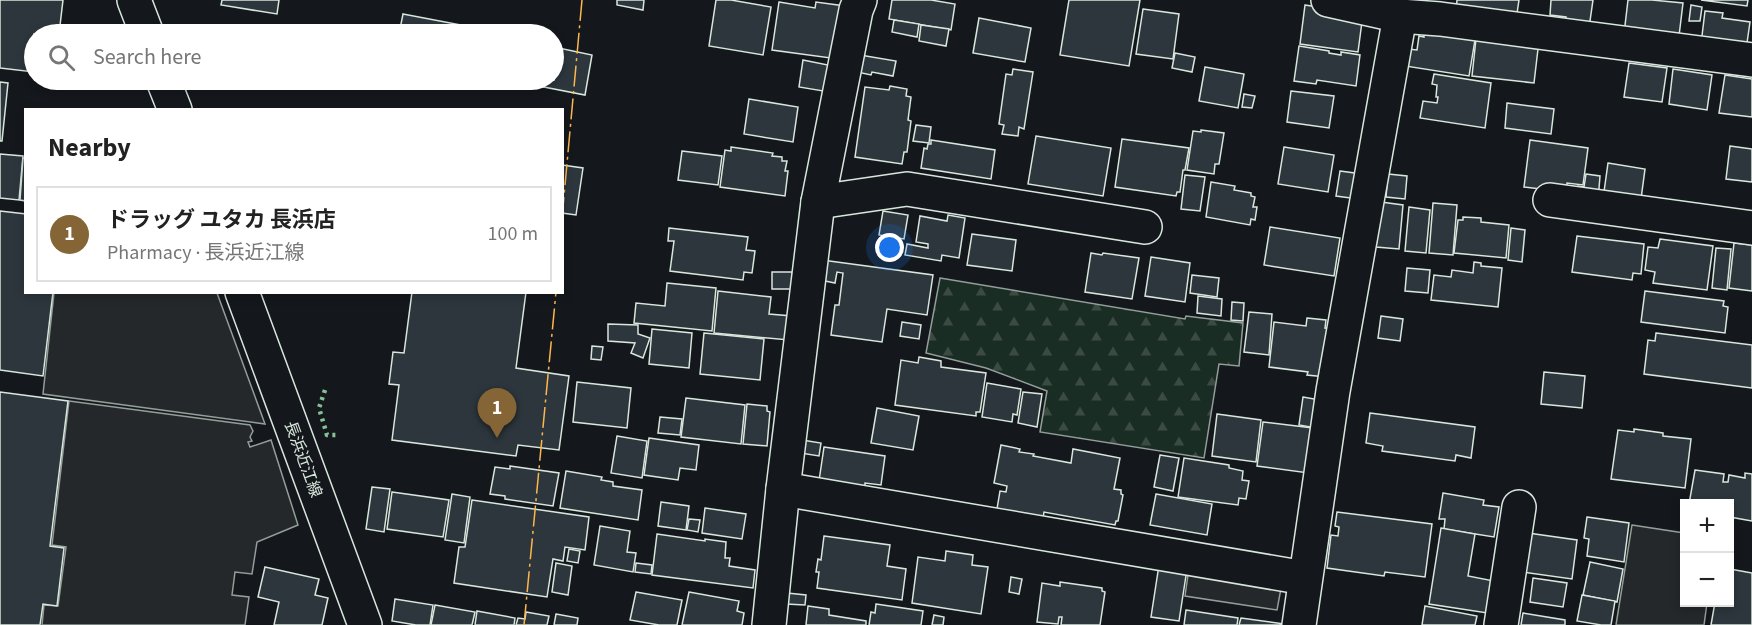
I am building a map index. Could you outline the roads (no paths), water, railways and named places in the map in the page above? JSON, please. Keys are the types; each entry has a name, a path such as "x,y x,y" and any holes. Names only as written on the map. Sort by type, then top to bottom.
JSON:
{"street":[{"path":"134,0 143,24"},
{"path":"769,625 818,202 856,10 860,0"},
{"path":"1328,0 1400,16 1441,9 1752,60"},
{"path":"1299,625 1333,391 1400,16"},
{"path":"167,90 174,108"},
{"path":"818,202 907,189 1145,227"},
{"path":"1550,200 1752,228"},
{"name":"長浜近江線","path":"243,294 365,625"},
{"path":"783,489 1305,578"},
{"path":"1501,625 1520,507"}],"place":[{"name":"ドラッグ ユタカ 長浜店","path":"497,438"}]}
